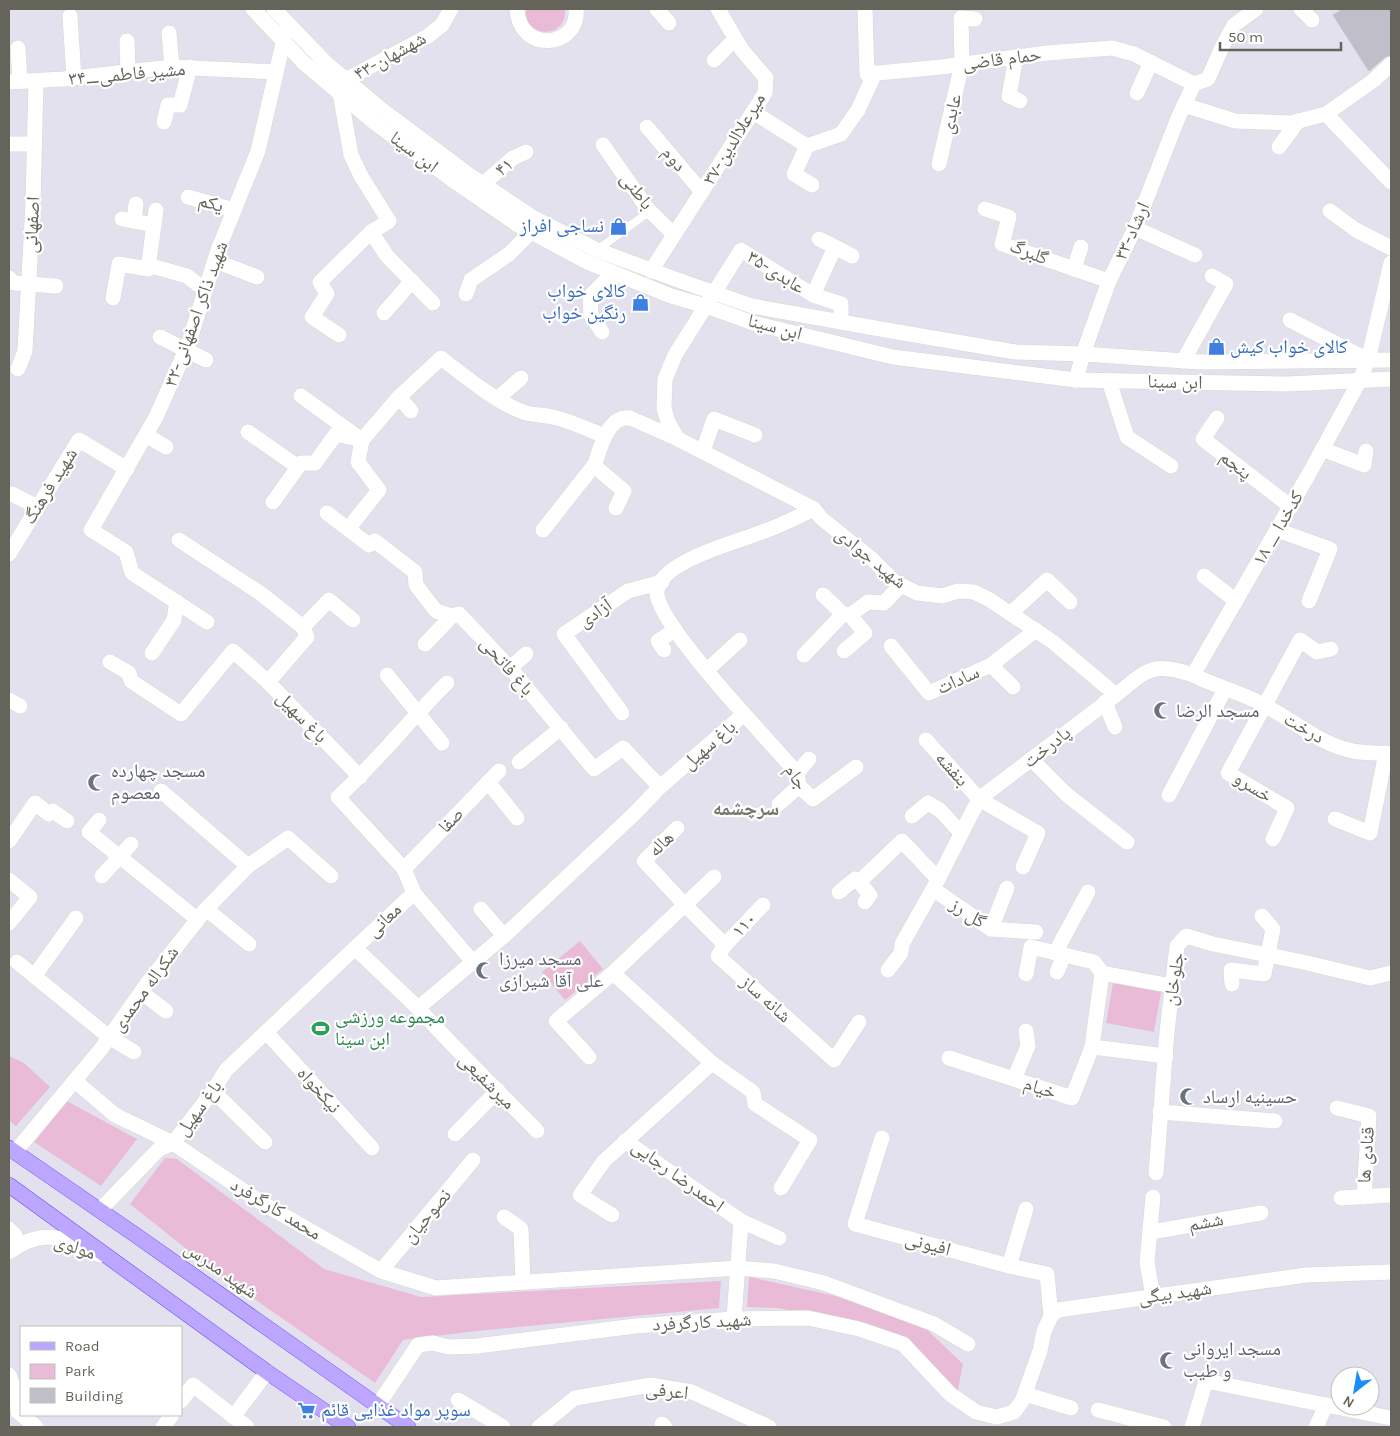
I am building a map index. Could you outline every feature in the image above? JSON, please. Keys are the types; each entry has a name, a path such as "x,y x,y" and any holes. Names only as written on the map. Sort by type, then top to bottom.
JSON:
{"main road":[{"name":"شهید مدرس","path":"12,1150 408,1427"},
{"path":"9,1185 268,1372 348,1427"}],"street":[{"name":"ابن سینا","path":"253,9 304,63 375,123 451,179 531,232 587,262 671,296 753,322 893,357 1076,380 1287,384 1391,378"},
{"name":"ابن سینا","path":"274,9 326,63 381,109 483,184 534,218 597,250 752,306 1015,352 1083,354 1183,362 1391,360"},
{"name":"۴۳-شهشهان","path":"347,79 428,36 442,25 451,9"},
{"path":"517,9 521,26 527,34 535,39 544,41 562,37 569,31 575,16 589,9"},
{"path":"657,9 669,23"},
{"name":"۳۷-میرعلاالدین","path":"651,271 765,93 766,78 742,50 718,9"},
{"path":"865,9 867,74 876,73"},
{"path":"1194,84 1208,79 1234,25 1256,9"},
{"path":"70,16 74,78"},
{"name":"عابدی","path":"940,164 962,64 961,18 975,19"},
{"name":"۳۲-شهید ذاکر اصفهانی","path":"207,622 132,573 126,552 90,530 156,418 186,349 215,260 258,151 288,23"},
{"path":"169,33 172,67"},
{"path":"714,60 735,39"},
{"path":"127,41 128,72"},
{"path":"14,82 18,48"},
{"name":"حمام قاضی","path":"876,73 1047,53 1112,48 1134,54 1194,84"},
{"path":"1016,57 1009,96 1020,101"},
{"path":"1137,93 1150,62"},
{"path":"1184,105 1235,121 1291,123 1326,114 1374,80 1391,64"},
{"name":"۳۴_مشیر فاطمی","path":"14,82 74,78 172,67 276,72"},
{"path":"164,122 168,105 180,105 190,67"},
{"path":"812,185 794,174 807,146 841,134 858,110 876,73"},
{"path":"339,335 312,317 328,294 320,282 371,232 389,221 361,176 351,155 340,93 347,79"},
{"name":"اصفهانی","path":"18,369 25,352 36,80"},
{"name":"۳۳-ارشاد","path":"1076,380 1083,354 1109,281 1135,228 1194,84"},
{"path":"752,112 807,146"},
{"path":"1326,114 1391,182"},
{"path":"1279,147 1298,121"},
{"name":"دوم","path":"647,126 702,192"},
{"path":"9,144 34,144"},
{"name":"باطنی","path":"603,145 650,211 674,234"},
{"name":"۴۱","path":"483,184 513,158 526,152"},
{"name":"یکم","path":"188,197 234,210"},
{"path":"113,298 119,264 148,269 155,218 128,220 136,204"},
{"name":"گلبرگ","path":"985,209 1008,217 1002,244 1109,281"},
{"path":"1330,210 1356,230 1391,248"},
{"path":"1135,228 1194,255"},
{"path":"371,232 387,256 433,303"},
{"path":"466,294 471,280 509,254 531,232"},
{"path":"819,239 852,256"},
{"name":"گلبرگ","path":"1074,269 1081,247"},
{"path":"813,295 835,248"},
{"name":"۳۵-عابدی","path":"714,293 740,250 813,295 841,304 841,322"},
{"path":"215,260 257,277"},
{"path":"148,265 187,276 205,290"},
{"name":"۱۸ _ کدخدا","path":"1193,675 1291,507 1360,380 1368,360 1390,269"},
{"path":"602,332 591,314 590,296 613,273"},
{"path":"1183,362 1226,284 1212,276"},
{"path":"9,278 14,284 56,286"},
{"path":"384,313 412,281"},
{"path":"678,439 668,422 664,408 665,379 675,355 714,293"},
{"path":"1290,320 1368,360"},
{"path":"841,322 841,344"},
{"path":"160,337 206,360"},
{"path":"348,529 379,490 358,462 362,440 400,398 441,358 498,398 526,413 552,417 604,436"},
{"path":"498,398 521,378"},
{"path":"1109,381 1127,437 1171,466"},
{"path":"301,396 362,440"},
{"path":"400,398 411,411"},
{"name":"شهید جوادی","path":"595,464 604,436 619,418 630,418 678,439 814,509 821,518 901,584 917,593 942,596 958,590 974,592 990,600 1054,642 1110,698"},
{"path":"703,451 714,418 755,435"},
{"name":"پنجم","path":"1217,418 1202,439 1291,507"},
{"path":"248,432 298,466"},
{"path":"273,502 298,466 301,463 315,463 336,434 362,440"},
{"path":"146,435 166,447"},
{"name":"شهید فرهنگ","path":"9,554 79,440 127,469"},
{"path":"1322,449 1364,465 1366,451"},
{"path":"543,530 595,464 598,469 624,491 616,508"},
{"path":"9,494 37,508"},
{"path":"662,582 668,573 684,562 764,532 814,509"},
{"name":"باغ فاتحی","path":"326,513 369,545 375,541 415,572 416,585 436,611 452,616 460,614 510,668 594,768 623,748 660,787"},
{"path":"1277,530 1330,549 1309,601"},
{"path":"179,540 260,592 303,628 307,637 268,682"},
{"path":"1204,576 1236,601"},
{"path":"1011,613 1047,580 1070,602"},
{"name":"باغ سهیل","path":"418,1008 504,936 633,815 660,787 744,714 675,630 658,601 657,590 662,582"},
{"name":"آزادی","path":"622,713 564,634 628,591 662,582"},
{"path":"804,655 847,614 868,602 884,603 901,584"},
{"path":"823,595 866,632 844,651"},
{"path":"303,628 329,600 353,620"},
{"path":"152,652 174,620 177,602"},
{"path":"425,644 452,616"},
{"path":"664,650 658,641 675,630"},
{"name":"سادات","path":"891,646 929,693 991,665 1036,630"},
{"path":"707,670 740,640"},
{"path":"1264,705 1300,640 1318,652 1331,650"},
{"name":"باغ سهیل","path":"110,662 129,673 131,681 181,714 233,651 268,682 360,777"},
{"path":"510,668 526,654"},
{"path":"991,665 1013,687"},
{"path":"1115,727 1110,698 1144,673 1158,668 1176,669 1193,675"},
{"name":"درخت","path":"1193,675 1254,700 1312,735 1349,751 1389,753"},
{"path":"386,676 442,743"},
{"path":"447,684 418,712 360,777 338,797 404,868 414,893 473,962"},
{"path":"1170,794 1226,689"},
{"name":"پادرخت","path":"979,799 1110,698"},
{"name":"خسرو","path":"1264,705 1228,773 1287,808 1273,839"},
{"name":"جام","path":"744,714 813,799 856,767"},
{"path":"520,762 561,728"},
{"name":"بنفشه","path":"926,740 979,799 1038,833 1023,867"},
{"path":"1335,819 1370,833 1389,753"},
{"path":"779,804 798,780 809,759"},
{"path":"1031,759 1066,794 1127,842"},
{"name":"صفا","path":"404,868 494,776 517,818"},
{"path":"161,791 248,866"},
{"path":"888,970 901,953 902,944 979,799"},
{"path":"9,841 35,803 49,814 53,812 66,821"},
{"path":"912,816 928,803 940,810 961,833"},
{"path":"99,820 89,832 120,857 249,944"},
{"name":"هاله","path":"678,828 644,860 684,904"},
{"name":"شکراله محمدی","path":"12,1150 75,1081 202,914 248,866 288,838 331,876"},
{"name":"گل رز","path":"860,882 902,841 935,884 991,929 1036,932"},
{"path":"102,876 131,844"},
{"path":"588,1057 556,1021 613,973 714,877"},
{"path":"839,892 855,879 860,882 870,895 865,902"},
{"path":"9,880 30,897 9,923"},
{"path":"991,929 1008,888"},
{"path":"1057,972 1060,954 1088,892"},
{"name":"معانی","path":"355,948 414,893"},
{"path":"684,904 725,945"},
{"name":"۱۱۰","path":"725,945 763,905"},
{"path":"481,909 504,936"},
{"path":"1232,984 1231,970 1264,974 1273,929 1262,916"},
{"path":"35,976 76,918"},
{"name":"جلوخان","path":"1156,1174 1166,1056 1166,1032 1177,946 1186,936 1213,944 1267,954 1370,978 1391,973"},
{"name":"شانه ساز","path":"725,945 718,956 834,1060 859,1022"},
{"path":"1026,974 1031,947 1094,962 1102,973 1172,986"},
{"path":"355,948 418,1008"},
{"name":"باغ سهیل","path":"100,1210 159,1148 173,1143 213,1091 226,1070 355,948"},
{"path":"17,962 110,1037 134,1052"},
{"path":"613,973 712,1063 753,1092 755,1104 810,1140 781,1188"},
{"path":"1102,973 1092,1048 1166,1056"},
{"path":"141,992 166,1011"},
{"name":"میرشفیعی","path":"418,1008 459,1053 480,1071 537,1131"},
{"name":"خیام","path":"1014,1079 1028,1046 1026,1031"},
{"name":"نیکخواه","path":"266,1032 372,1148"},
{"name":"خیام","path":"949,1058 1072,1098 1092,1048"},
{"name":"احمدرضا رجایی","path":"712,1063 625,1142 741,1221 734,1319"},
{"name":"محمد کارگرفرد","path":"75,1081 115,1115 173,1143 262,1203 381,1271"},
{"path":"455,1134 498,1090"},
{"path":"213,1091 264,1142"},
{"name":"قنادی ها","path":"1337,1108 1369,1116 1364,1196"},
{"path":"1160,1112 1275,1121"},
{"name":"افیونی","path":"882,1138 855,1224 1009,1266 1047,1274 1051,1316"},
{"path":"612,1215 580,1195 604,1161 625,1142"},
{"name":"نصوحیان","path":"381,1271 473,1160"},
{"path":"1341,1198 1391,1195"},
{"path":"1153,1197 1147,1262 1153,1296"},
{"path":"1009,1266 1026,1209"},
{"name":"ششم","path":"1151,1232 1261,1213"},
{"path":"504,1217 521,1229 523,1282"},
{"path":"741,1221 779,1238"},
{"path":"9,1229 15,1235 11,1251"},
{"name":"مولوی","path":"11,1251 39,1236 59,1238 114,1261"},
{"path":"381,1271 436,1288 738,1268 774,1271 824,1283 934,1324 968,1344"},
{"name":"شهید بیگی","path":"1051,1316 1058,1310 1306,1275 1391,1272"},
{"path":"1051,1316 1044,1331 1040,1351 1024,1397 1071,1408"},
{"name":"شهید کارگرفرد","path":"378,1405 418,1345 432,1343 449,1347 477,1346 635,1326 734,1319 808,1318 859,1329 903,1344 950,1394 976,1412 997,1417 1014,1412 1024,1397"},
{"path":"233,1417 268,1372"},
{"path":"9,1375 17,1395 18,1415 36,1427"},
{"path":"1192,1427 1206,1381 1391,1418"},
{"path":"182,1401 193,1385 247,1427"},
{"name":"اعرفی","path":"539,1427 575,1398 651,1385 692,1392 769,1427"},
{"path":"458,1400 503,1427"},
{"path":"1316,1427 1326,1405"},
{"path":"1098,1410 1164,1427"},
{"path":"163,1427 171,1416"}],"lane":[{"path":"597,250 650,211"}],"green space":[{"path":"526,9 565,9 564,19 559,27 552,31 537,30 531,26 527,19"},
{"path":"580,941 603,969 565,1000 542,972"},
{"path":"1113,983 1161,992 1154,1032 1106,1023"},
{"path":"9,1056 24,1063 50,1087 16,1126 9,1121"},
{"path":"67,1101 137,1139 101,1186 34,1142"},
{"path":"165,1158 177,1159 324,1269 421,1297 721,1281 719,1308 403,1340 375,1383 214,1271 130,1204"},
{"path":"749,1277 849,1299 923,1326 963,1364 957,1394 902,1336 852,1321 777,1308 747,1307"}],"building":[{"path":"1343,9 1391,9 1391,55 1385,57 1369,71 1333,15"}],"place":[{"name":"نساجی افراز","path":"618,226"},
{"name":"کالای خواب رنگین خواب","path":"640,302"},
{"name":"کالای خواب کیش","path":"1216,347"},
{"name":"مسجد الرضا","path":"1162,711"},
{"name":"مسجد چهارده معصوم","path":"97,782"},
{"name":"مسجد میرزا علی آقا شیرازی","path":"485,970"},
{"name":"مجموعه ورزشی ابن سینا","path":"321,1028"},
{"name":"حسینیه ارساد","path":"1189,1097"},
{"name":"مسجد ایروانی و طیب","path":"1169,1360"},
{"name":"سوپر مواد غذایی قائم","path":"307,1410"}],"district":[{"name":"سرچشمه","path":"746,808"}]}
